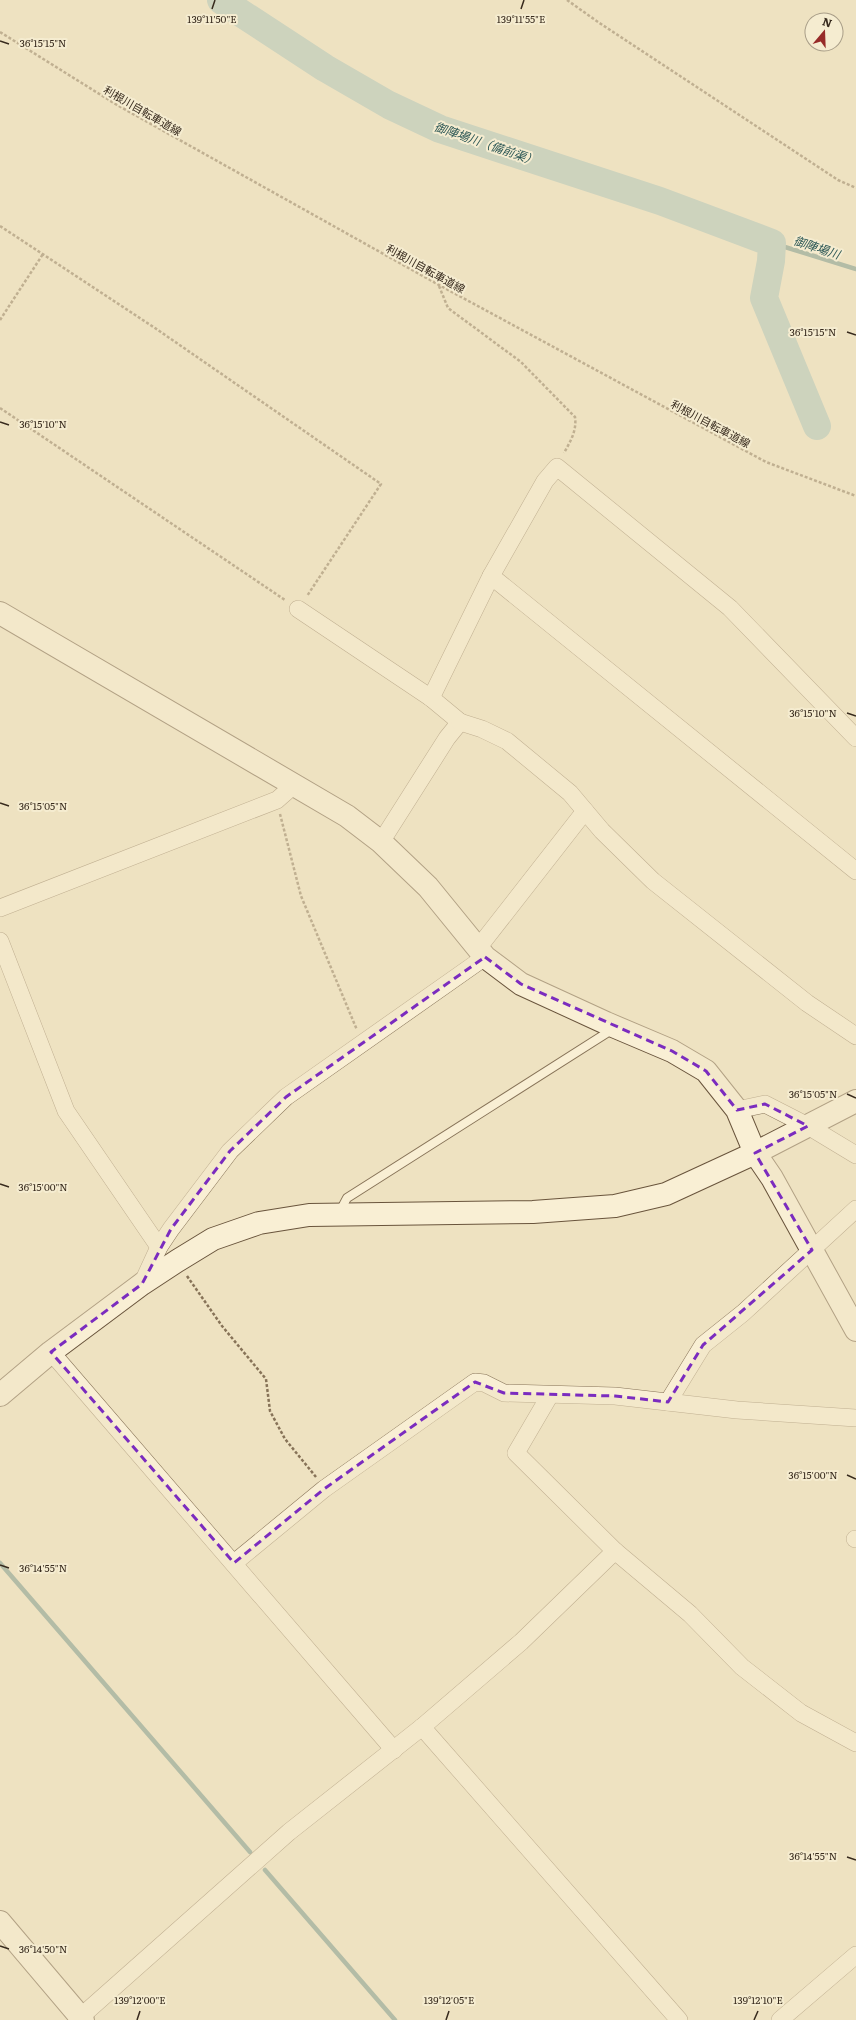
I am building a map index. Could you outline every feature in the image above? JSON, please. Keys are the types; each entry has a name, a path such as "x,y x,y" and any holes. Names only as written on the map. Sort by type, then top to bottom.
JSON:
{"street":[{"path":"431,698 491,576 545,481 557,466 730,608 856,738"},
{"path":"491,576 856,871"},
{"path":"298,609 431,698 460,722 507,741 570,792 602,831 653,881 808,1003 856,1036"},
{"path":"0,613 168,713 294,784 346,816 381,842 428,887 482,953 521,984 672,1051 706,1071 737,1110 755,1153 772,1178 856,1330"},
{"path":"381,842 448,738 460,722"},
{"path":"0,908 277,800 294,784"},
{"path":"142,1284 159,1247 230,1151 286,1097 362,1043 482,953 585,811"},
{"path":"0,941 66,1111 159,1247"},
{"path":"0,1395 51,1352 142,1284 213,1239 259,1223 309,1215 533,1212 615,1206 666,1194 755,1153 856,1101"},
{"path":"737,1110 765,1104 808,1126 856,1155"},
{"path":"668,1402 703,1345 743,1313 856,1209"},
{"path":"51,1352 394,1750"},
{"path":"234,1564 324,1489 475,1382 484,1383 504,1393 614,1396 736,1410 856,1418"},
{"path":"550,1395 516,1453 616,1551 690,1614 742,1667 801,1713 856,1742"},
{"path":"0,1922 80,2019 289,1832 394,1750 521,1642 616,1551"},
{"path":"422,1727 679,2020"},
{"path":"780,2020 856,1956"}],"lane":[{"path":"338,1214 347,1198 616,1027"}],"path":[{"path":"567,0 838,180 856,188"},
{"name":"利根川自転車道線","path":"0,32 117,106 439,285 766,462 856,496"},
{"path":"0,226 162,333 382,484 298,609 0,408"},
{"path":"0,320 43,254"},
{"path":"439,285 448,308 521,362 574,417 576,423 573,436 557,466"},
{"path":"277,800 301,896 362,1043"},
{"path":"177,1261 222,1326 266,1379 270,1411 285,1439 324,1489"}],"highlighted area":[{"path":"485,957 521,984 672,1051 706,1071 737,1110 765,1104 808,1126 755,1153 812,1250 703,1345 668,1402 615,1396 504,1393 475,1382 324,1489 234,1563 51,1352 142,1284 171,1229 230,1151 286,1097"}],"waterway":[{"name":"御陣場川（備前渠）","path":"221,0 325,68 389,105 440,129 660,201 772,243 771,261 764,298 817,426"},
{"name":"御陣場川","path":"772,243 856,269"},
{"path":"0,1563 250,1852"},
{"path":"265,1870 395,2020"}]}
